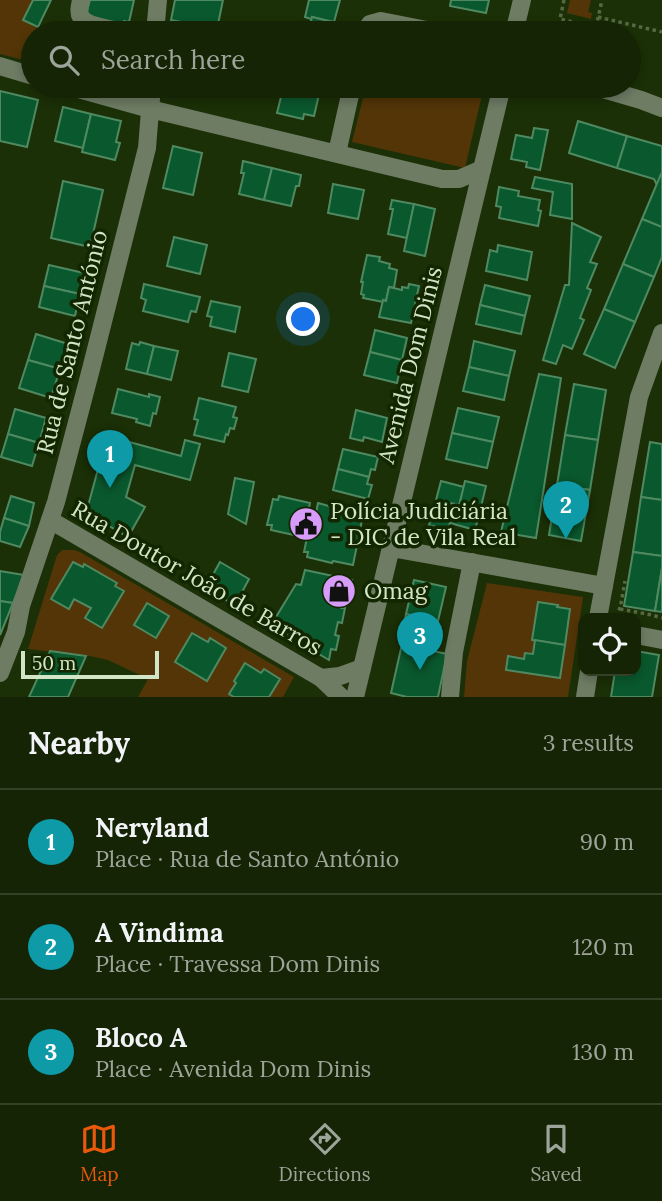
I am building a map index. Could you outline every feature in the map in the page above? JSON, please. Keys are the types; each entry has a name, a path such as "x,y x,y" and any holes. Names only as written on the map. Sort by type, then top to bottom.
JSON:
{"street":[{"path":"81,0 81,18 86,21"},
{"path":"156,21 158,0"},
{"path":"517,21 522,0"},
{"path":"519,21 530,0"},
{"path":"0,66 21,72"},
{"path":"111,98 442,179 459,179 482,169"},
{"name":"Rua de Santo António","path":"0,673 16,632 21,606 50,520 84,394 147,148 151,98"},
{"path":"337,153 349,98"},
{"name":"Avenida Dom Dinis","path":"355,697 499,98"},
{"path":"634,98 662,108"},
{"path":"599,613 639,397 662,332"},
{"name":"Rua Doutor João de Barros","path":"50,520 321,678 341,697"},
{"path":"391,548 604,586"},
{"path":"450,697 456,642 472,562"},
{"name":"Rua de Santo António","path":"0,650 21,606"},
{"path":"641,636 662,640"},
{"path":"321,678 340,676 362,668"},
{"path":"585,697 588,676"}],"path":[{"path":"564,0 560,19 569,21"},
{"path":"597,21 602,0"},
{"path":"598,17 615,21"},
{"path":"641,27 662,32"},
{"path":"620,609 662,618"}],"shaded area":[{"path":"0,0 51,0 41,21 21,21 21,59 0,54"},
{"path":"570,0 591,0 588,12 592,13 591,19 567,13"},
{"path":"363,98 481,98 465,168 352,142"},
{"path":"62,550 80,552 294,677 283,697 138,697 148,679 108,660 28,649 57,555"},
{"path":"487,583 583,597 581,613 578,613 568,697 464,697 467,661"}],"building":[{"path":"33,0 51,0 41,21 23,20"},
{"path":"90,0 134,0 129,21 98,21 85,18"},
{"path":"175,0 223,0 219,21 171,20"},
{"path":"309,0 340,0 334,21 305,17"},
{"path":"451,0 489,0 486,13 450,6"},
{"path":"312,17 328,21 311,21"},
{"path":"0,91 38,100 27,147 0,141"},
{"path":"281,98 318,98 314,116 304,114 303,119 277,113"},
{"path":"63,107 91,114 83,148 55,141"},
{"path":"91,114 121,121 116,142 120,143 115,160 82,152"},
{"path":"578,121 627,136 617,168 569,153"},
{"path":"534,128 548,130 540,170 526,167 527,162 511,159 516,135 532,138"},
{"path":"627,136 662,146 662,174 657,185 654,179 617,168"},
{"path":"173,146 202,153 193,195 163,188"},
{"path":"243,161 272,168 264,200 239,194 244,173 241,173"},
{"path":"272,168 301,175 291,206 264,200"},
{"path":"662,174 662,227 642,219"},
{"path":"535,177 572,184 572,219 550,215 553,192 532,188"},
{"path":"63,181 103,190 90,247 51,238"},
{"path":"333,184 364,190 358,219 328,213"},
{"path":"499,187 519,191 518,196 540,200 538,226 499,218 501,207 496,206"},
{"path":"392,200 414,204 407,238 388,234"},
{"path":"414,204 435,209 425,256 404,251"},
{"path":"642,219 662,227 662,257 654,277 623,264"},
{"path":"572,223 601,237 590,262 597,264 587,288 591,290 580,318 584,320 572,349 563,345 556,364 543,360 565,285 569,285"},
{"path":"174,237 207,245 200,274 167,266"},
{"path":"498,245 532,252 527,280 486,271 490,250 497,252"},
{"path":"367,255 380,257 379,261 390,264 389,268 397,270 394,288 389,287 386,301 363,298 364,295 361,294"},
{"path":"623,264 654,277 635,322 604,309"},
{"path":"49,265 84,273 80,294 44,286"},
{"path":"144,284 200,297 196,312 191,311 188,322 143,311 146,300 141,298"},
{"path":"409,284 419,286 411,323 379,317 389,287 402,290 402,287 408,288"},
{"path":"485,285 530,296 525,316 480,305"},
{"path":"44,286 80,294 75,316 39,307"},
{"path":"211,301 240,307 235,332 210,326 212,317 207,316"},
{"path":"480,305 525,316 521,334 476,324"},
{"path":"604,309 635,322 615,368 584,354"},
{"path":"375,330 407,338 402,360 370,352"},
{"path":"36,334 68,344 60,369 28,360"},
{"path":"474,341 515,351 509,376 469,367"},
{"path":"140,342 154,346 147,374 126,369 132,343 139,345"},
{"path":"154,346 178,351 171,380 147,374"},
{"path":"370,352 402,360 397,383 364,375"},
{"path":"229,353 256,359 248,392 222,386"},
{"path":"28,360 60,369 51,398 19,388"},
{"path":"469,367 509,376 504,400 463,391"},
{"path":"539,374 561,378 536,538 501,532"},
{"path":"574,384 606,390 598,440 565,435"},
{"path":"118,389 160,397 150,426 136,422 137,419 112,413"},
{"path":"199,398 236,407 234,429 230,428 224,442 194,435 198,420 194,419"},
{"path":"458,408 499,417 493,442 452,433"},
{"path":"15,409 46,418 39,443 8,434"},
{"path":"356,410 387,418 382,442 364,437 363,441 350,438"},
{"path":"452,433 493,442 487,468 446,459"},
{"path":"8,434 39,443 32,466 1,457"},
{"path":"565,435 598,440 590,490 557,485"},
{"path":"107,436 181,456 185,440 200,444 190,480 135,465 126,497 145,507 128,537 94,517 88,506"},
{"path":"650,442 662,444 662,500 641,497"},
{"path":"343,449 378,457 375,470 371,469 369,477 338,469"},
{"path":"338,469 369,477 367,484 372,485 368,499 333,490"},
{"path":"235,478 254,482 246,524 228,514"},
{"path":"441,481 464,487 459,506 436,500"},
{"path":"465,481 486,486 480,511 459,506"},
{"path":"557,485 590,490 581,541 549,535"},
{"path":"11,496 34,503 29,526 4,518"},
{"path":"279,496 310,503 303,537 271,530 272,525 267,525 273,499 278,500"},
{"path":"641,497 662,500 662,556 633,552"},
{"path":"436,500 455,504 448,530 429,525"},
{"path":"318,503 350,512 349,517 362,520 353,565 307,557 308,552 304,552 310,523 314,523"},
{"path":"455,504 480,511 475,530 450,523"},
{"path":"4,518 29,526 20,547 0,541"},
{"path":"633,552 662,556 655,611 624,606"},
{"path":"73,562 83,567 84,564 117,583 115,586 124,591 102,628 85,618 91,608 74,599 69,609 51,599"},
{"path":"220,562 249,579 235,605 205,589"},
{"path":"662,568 662,612 655,611"},
{"path":"305,570 352,580 348,596 344,595 341,608 345,608 342,623 338,622 335,635 339,636 336,650 331,649 329,660 280,631 282,627 273,622 296,584 301,585"},
{"path":"0,571 24,575 13,603 0,601"},
{"path":"414,580 446,587 438,621 406,614"},
{"path":"0,601 13,603 0,635"},
{"path":"538,602 570,609 565,645 532,640"},
{"path":"147,603 169,616 156,638 134,625"},
{"path":"406,614 438,621 435,637 403,631"},
{"path":"192,633 208,642 210,638 226,648 207,681 175,662"},
{"path":"535,640 565,645 560,678 506,670 508,656 524,659 525,653 533,654"},
{"path":"402,644 447,654 438,697 407,697 391,693"},
{"path":"50,651 86,656 68,697 29,697"},
{"path":"641,652 659,655 652,697 611,697 614,676 641,676"},
{"path":"245,663 261,673 264,669 280,679 269,697 234,697 229,694"}],"place":[{"name":"Neryland","path":"110,488"},
{"name":"Polícia Judiciária - DIC de Vila Real","path":"306,524"},
{"name":"A Vindima","path":"566,539"},
{"name":"Omag","path":"339,591"},
{"name":"Bloco A","path":"420,670"}]}
